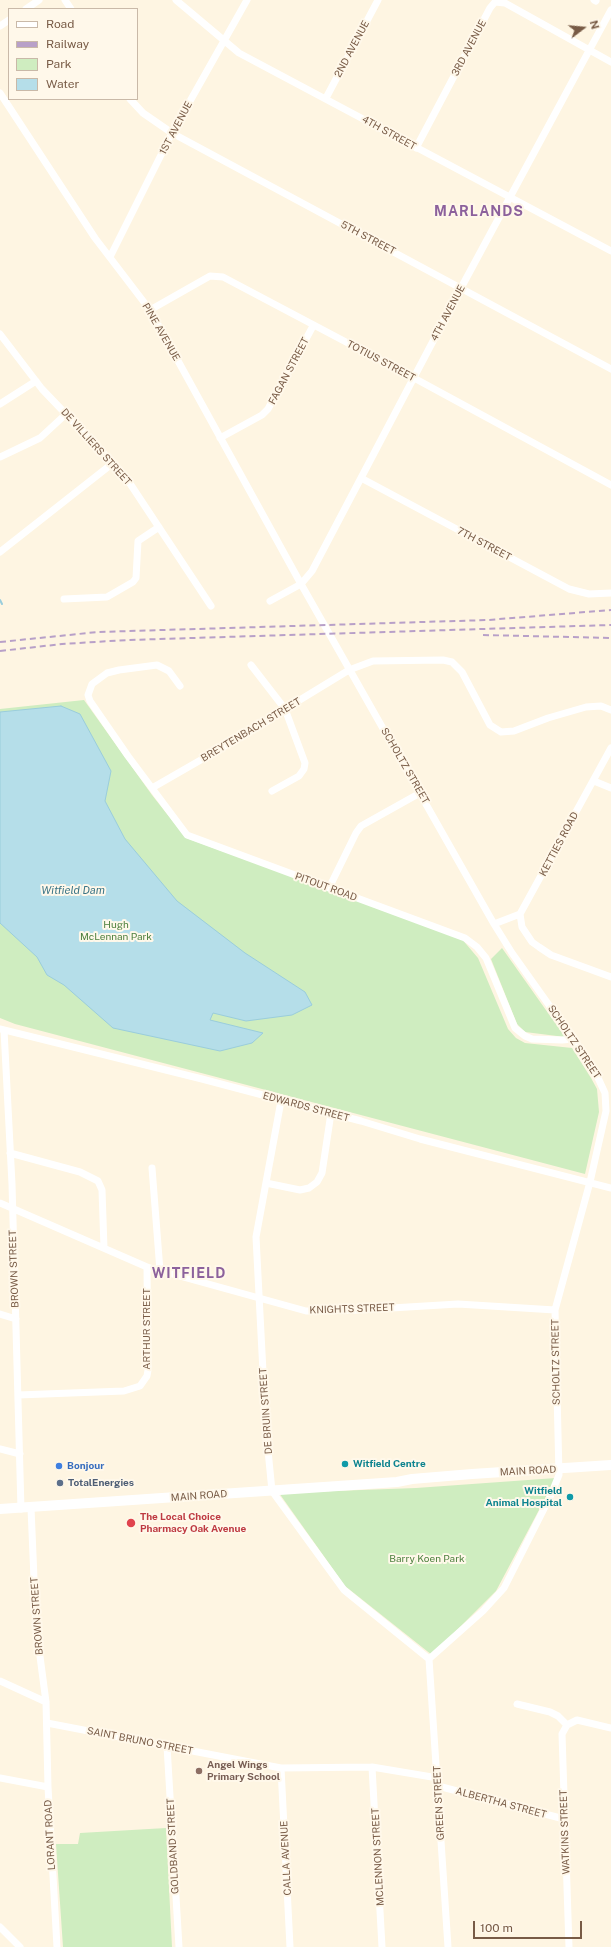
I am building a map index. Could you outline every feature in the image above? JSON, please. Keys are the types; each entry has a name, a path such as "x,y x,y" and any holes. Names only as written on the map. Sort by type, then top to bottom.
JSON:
{"street":[{"path":"28,8 40,0"},
{"name":"4TH STREET","path":"176,0 239,53 611,251"},
{"name":"1ST AVENUE","path":"110,257 172,134 225,41 246,0"},
{"name":"2ND AVENUE","path":"326,98 378,0"},
{"name":"3RD AVENUE","path":"416,148 490,8 496,2 505,3 611,62"},
{"name":"4TH AVENUE","path":"270,601 300,584 312,571 461,288 511,198 611,10"},
{"name":"PINE AVENUE","path":"0,93 95,238 150,310 300,584"},
{"name":"5TH STREET","path":"131,100 143,113 172,134 611,369"},
{"name":"TOTIUS STREET","path":"150,310 203,280 217,275 414,378 611,485"},
{"name":"FAGAN STREET","path":"220,438 262,415 268,409 313,326"},
{"name":"DE VILLIERS STREET","path":"0,334 36,381 113,463 134,489 211,606"},
{"path":"0,404 36,381"},
{"path":"0,456 40,438 66,414"},
{"path":"0,552 113,463"},
{"name":"7TH STREET","path":"361,478 569,589 589,594 611,593"},
{"path":"64,599 107,597 133,582 136,578 138,541 159,527"},
{"name":"SCHOLTZ STREET","path":"300,584 494,924 512,953 597,1073 606,1098 605,1118 590,1182 555,1310 559,1472 504,1588 473,1621 429,1659"},
{"name":"BREYTENBACH STREET","path":"152,788 265,723 349,670 366,663 380,660 443,660 452,662 462,672 490,725 494,729 504,733 586,707 601,706 611,710"},
{"path":"252,665 285,709 302,753 304,769 299,776 272,791"},
{"name":"PITOUT ROAD","path":"180,686 169,671 163,667 157,666 119,670 107,673 92,684 88,695 90,701 184,833 190,837 465,938 486,958 515,1028 525,1036 532,1039 573,1039"},
{"name":"KETTIES ROAD","path":"520,914 570,820 594,781 611,748"},
{"path":"594,781 611,788"},
{"path":"329,888 356,833 361,826 420,793"},
{"path":"494,924 520,914 522,927 532,942 539,947 552,954 611,977"},
{"name":"EDWARDS STREET","path":"2,1029 202,1079 331,1113 420,1139 611,1188"},
{"name":"BROWN STREET","path":"2,1029 10,1154 21,1508"},
{"name":"DE BRUIN STREET","path":"272,1491 266,1430 256,1234 281,1101"},
{"path":"266,1182 300,1190 309,1188 317,1182 322,1173 331,1113"},
{"path":"10,1154 80,1172 98,1181 102,1190 104,1248"},
{"path":"152,1168 160,1271"},
{"name":"KNIGHTS STREET","path":"0,1203 147,1267 302,1310 315,1312 458,1304 555,1310"},
{"name":"ARTHUR STREET","path":"18,1395 124,1390 140,1386 147,1376 148,1370 147,1267"},
{"path":"0,1314 16,1319"},
{"path":"0,1449 20,1454"},
{"name":"MAIN ROAD","path":"0,1509 397,1482 412,1484 559,1472 611,1465"},
{"name":"MAIN ROAD","path":"559,1472 611,1471"},
{"path":"272,1491 344,1590 429,1659"},
{"name":"BROWN STREET","path":"31,1508 36,1626 46,1702 47,1723"},
{"name":"GREEN STREET","path":"429,1659 448,1947"},
{"path":"0,1681 46,1702"},
{"path":"517,1704 554,1714 570,1723 582,1720 611,1728"},
{"name":"SAINT BRUNO STREET","path":"47,1723 281,1768"},
{"name":"LORANT ROAD","path":"47,1723 48,1787 56,1947"},
{"name":"WATKINS STREET","path":"569,1947 561,1746 562,1734 570,1723"},
{"name":"GOLDBAND STREET","path":"167,1746 179,1947"},
{"path":"281,1768 372,1767 438,1778"},
{"name":"MCLENNON STREET","path":"372,1767 382,1947"},
{"name":"CALLA AVENUE","path":"281,1768 290,1947"},
{"path":"0,1778 48,1787"},
{"name":"ALBERTHA STREET","path":"438,1786 564,1819"},
{"path":"0,1927 20,1947"}],"green space":[{"name":"Hugh McLennan Park","path":"84,700 152,795 186,838 461,938 478,958 508,1029 516,1038 525,1043 572,1048 597,1089 599,1112 585,1174 15,1024 0,1018 0,709"},
{"path":"502,948 565,1037 525,1032 517,1024 491,959"},
{"name":"Barry Koen Park","path":"556,1478 496,1591 432,1655 345,1586 279,1493 416,1488"},
{"path":"166,1828 172,1947 63,1947 56,1844 78,1844 80,1833"}],"water":[{"name":"Witfield Dam","path":"61,706 80,714 111,771 105,801 125,839 177,901 245,953 305,992 312,1005 292,1015 246,1021 213,1013 210,1020 263,1033 252,1043 220,1051 113,1028 64,985 47,975 37,957 0,923 0,712"}],"waterway":[{"path":"0,600 2,604"}],"railway":[{"path":"0,642 98,632 488,620 611,610"},
{"path":"0,651 62,644 128,640 611,625"},
{"path":"483,635 611,638"}],"place":[{"name":"Witfield Centre","path":"345,1464"},
{"name":"Bonjour","path":"59,1466"},
{"name":"TotalEnergies","path":"60,1483"},
{"name":"Witfield Animal Hospital","path":"570,1497"},
{"name":"The Local Choice Pharmacy Oak Avenue","path":"131,1523"},
{"name":"Angel Wings Primary School","path":"199,1771"}],"district":[{"name":"MARLANDS","path":"479,212"},
{"name":"WITFIELD","path":"189,1274"}]}
